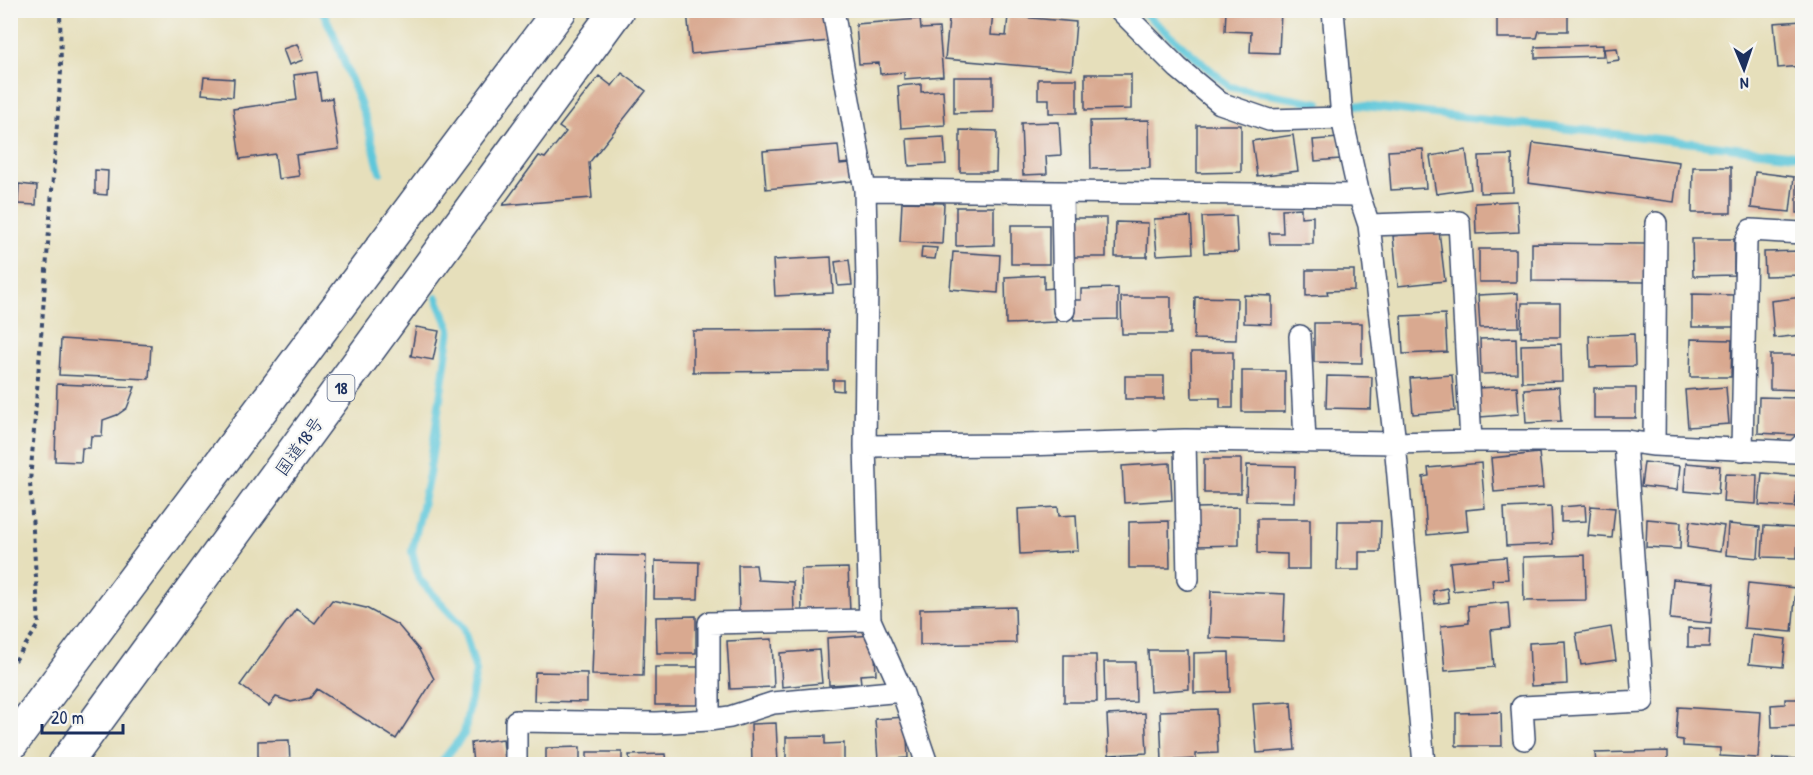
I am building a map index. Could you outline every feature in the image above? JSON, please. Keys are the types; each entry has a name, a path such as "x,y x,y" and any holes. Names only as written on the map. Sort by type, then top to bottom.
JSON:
{"highway":[{"path":"10,745 560,10"},
{"name":"国道18号","path":"65,765 617,10"}],"street":[{"path":"833,10 866,190 865,446 870,620 902,691 927,765"},
{"path":"1120,10 1178,68 1220,103 1269,120 1342,118"},
{"path":"1333,10 1342,118 1359,195 1369,225 1395,443 1424,765"},
{"path":"866,190 1062,194 1359,195"},
{"path":"1062,194 1064,310"},
{"path":"1369,225 1459,222 1471,441"},
{"path":"1654,445 1656,223"},
{"path":"1742,450 1746,241 1750,230 1803,232"},
{"path":"1300,336 1305,442"},
{"path":"865,446 1024,445 1185,440 1395,443 1625,441 1654,445 1795,452 1803,445"},
{"path":"1185,440 1188,579"},
{"path":"1524,739 1522,707 1643,701 1625,441"},
{"path":"709,720 709,623 870,620"},
{"path":"516,765 516,721 656,723 709,720 730,717 773,703 902,691"}],"path":[{"path":"10,669 39,625 30,483 62,71 60,10"}],"building":[{"path":"687,10 827,10 830,41 691,54"},
{"path":"950,10 993,10 991,35 1006,36 1008,16 1076,22 1072,70 945,59"},
{"path":"1226,10 1281,10 1279,53 1250,52 1251,32 1225,31"},
{"path":"1497,10 1568,10 1568,31 1539,31 1537,38 1497,38"},
{"path":"920,19 921,29 939,28 943,76 904,79 904,72 880,74 879,63 859,64 856,24"},
{"path":"1802,21 1802,66 1778,68 1774,23"},
{"path":"297,44 303,60 289,65 283,49"},
{"path":"1603,45 1603,56 1535,58 1535,47"},
{"path":"1617,48 1619,60 1606,62 1604,49"},
{"path":"317,72 321,100 332,98 339,149 296,155 299,176 278,179 275,154 240,159 233,109 297,100 294,75"},
{"path":"622,73 646,91 589,163 592,198 503,205 539,156 545,158 566,132 559,127 599,76 612,86"},
{"path":"1085,74 1131,74 1131,109 1085,110"},
{"path":"204,77 234,79 233,97 202,94"},
{"path":"954,77 993,77 993,112 954,113"},
{"path":"1038,79 1077,79 1077,113 1049,113 1049,99 1038,99"},
{"path":"921,84 921,92 943,90 945,125 901,128 898,86"},
{"path":"1149,120 1150,168 1091,169 1090,121"},
{"path":"1059,122 1061,155 1046,156 1047,174 1023,175 1021,123"},
{"path":"1197,125 1241,125 1241,172 1197,173"},
{"path":"960,130 997,131 996,172 960,172"},
{"path":"1293,135 1298,171 1257,176 1252,141"},
{"path":"944,137 946,164 909,166 907,139"},
{"path":"1339,138 1340,159 1315,161 1313,140"},
{"path":"1533,143 1679,162 1674,202 1528,183"},
{"path":"838,145 840,164 850,163 852,181 766,189 763,151"},
{"path":"1423,149 1426,188 1391,190 1388,151"},
{"path":"1466,150 1471,189 1436,194 1430,156"},
{"path":"1512,155 1513,192 1480,193 1479,156"},
{"path":"1693,167 1731,167 1731,213 1692,213"},
{"path":"95,170 108,171 107,195 95,194"},
{"path":"1755,172 1794,177 1790,212 1751,208"},
{"path":"1797,173 1802,173 1802,213 1797,213"},
{"path":"19,184 37,186 36,205 18,204"},
{"path":"1517,201 1519,232 1476,234 1475,203"},
{"path":"902,202 944,203 942,244 900,242"},
{"path":"956,207 994,207 994,245 956,246"},
{"path":"1301,208 1301,217 1313,216 1313,244 1270,244 1269,233 1283,233 1282,209"},
{"path":"1236,216 1238,252 1204,253 1202,217"},
{"path":"1191,217 1193,253 1157,255 1154,219"},
{"path":"1070,218 1106,218 1106,257 1070,257"},
{"path":"1116,222 1148,223 1147,257 1115,257"},
{"path":"1011,225 1049,225 1049,264 1011,264"},
{"path":"1439,231 1445,281 1398,286 1393,236"},
{"path":"1692,239 1734,239 1734,275 1693,276"},
{"path":"1532,243 1645,244 1645,282 1532,281"},
{"path":"922,247 937,248 935,259 921,258"},
{"path":"1479,249 1516,249 1516,282 1479,282"},
{"path":"1802,251 1802,275 1765,276 1764,252"},
{"path":"953,252 1000,255 998,293 950,289"},
{"path":"831,257 833,293 775,296 773,260"},
{"path":"849,260 852,285 838,286 835,262"},
{"path":"1306,270 1354,270 1354,290 1327,291 1328,295 1306,296"},
{"path":"1044,275 1044,289 1054,288 1056,322 1006,324 1005,277"},
{"path":"1118,288 1118,319 1074,320 1073,300 1081,300 1081,289"},
{"path":"1518,293 1519,327 1480,328 1478,295"},
{"path":"1692,294 1734,295 1734,327 1692,327"},
{"path":"1244,295 1272,296 1272,324 1244,323"},
{"path":"1121,297 1171,297 1171,334 1122,334"},
{"path":"1195,297 1237,298 1236,340 1194,339"},
{"path":"1802,297 1802,335 1774,338 1771,301"},
{"path":"1522,303 1560,303 1560,337 1521,337"},
{"path":"1445,314 1447,352 1403,354 1401,316"},
{"path":"1314,323 1362,323 1362,363 1314,362"},
{"path":"416,327 439,331 433,360 411,356"},
{"path":"829,330 829,371 693,372 693,331"},
{"path":"1634,334 1635,366 1590,367 1589,336"},
{"path":"1516,338 1517,373 1481,374 1480,339"},
{"path":"61,339 151,345 149,379 59,375"},
{"path":"1691,339 1732,340 1731,377 1690,377"},
{"path":"1561,344 1562,381 1522,382 1521,345"},
{"path":"1191,352 1233,352 1233,408 1220,408 1220,398 1192,398"},
{"path":"1770,355 1802,355 1802,390 1770,389"},
{"path":"1242,371 1285,371 1285,412 1242,412"},
{"path":"1452,375 1455,411 1413,414 1410,378"},
{"path":"1125,376 1164,376 1164,399 1125,399"},
{"path":"1327,376 1372,377 1371,409 1326,408"},
{"path":"833,380 843,380 843,391 833,390"},
{"path":"57,384 135,387 127,408 103,420 102,436 91,436 90,448 82,448 81,462 55,461"},
{"path":"1517,386 1519,414 1480,417 1478,388"},
{"path":"1559,387 1561,421 1526,423 1524,389"},
{"path":"1726,387 1729,424 1688,427 1685,390"},
{"path":"1594,388 1636,388 1636,418 1594,418"},
{"path":"1759,397 1799,398 1797,435 1758,433"},
{"path":"1539,453 1543,488 1494,492 1491,458"},
{"path":"1204,459 1241,459 1241,493 1204,493"},
{"path":"1644,462 1680,466 1677,490 1641,486"},
{"path":"1170,463 1172,500 1124,503 1122,466"},
{"path":"1481,463 1485,508 1466,510 1468,531 1427,535 1423,477 1429,476 1428,468"},
{"path":"1686,463 1720,466 1718,494 1684,491"},
{"path":"1247,465 1295,466 1294,502 1246,501"},
{"path":"1762,473 1798,476 1795,507 1759,505"},
{"path":"1725,474 1757,475 1756,504 1723,502"},
{"path":"1585,505 1586,521 1561,522 1561,507"},
{"path":"1551,506 1553,544 1506,546 1504,508"},
{"path":"1591,506 1615,508 1612,538 1588,536"},
{"path":"1058,507 1059,516 1076,515 1078,551 1020,554 1018,509"},
{"path":"1239,507 1239,545 1197,546 1196,508"},
{"path":"1257,519 1310,519 1310,569 1287,569 1287,554 1257,553"},
{"path":"1647,519 1681,522 1680,549 1646,547"},
{"path":"1169,521 1170,568 1129,568 1129,522"},
{"path":"1338,521 1381,521 1380,552 1359,552 1359,570 1337,570"},
{"path":"1690,521 1724,526 1720,552 1687,547"},
{"path":"1728,524 1760,527 1758,558 1726,555"},
{"path":"1764,526 1798,528 1797,558 1762,557"},
{"path":"596,555 646,556 643,676 592,675"},
{"path":"1585,555 1586,600 1524,601 1523,557"},
{"path":"1506,557 1508,579 1492,580 1493,587 1453,591 1450,562"},
{"path":"655,561 699,562 698,599 654,599"},
{"path":"738,565 756,565 758,580 793,582 794,612 739,615"},
{"path":"848,568 850,612 802,614 801,569"},
{"path":"1673,579 1715,583 1711,623 1670,619"},
{"path":"1748,583 1796,588 1792,632 1744,628"},
{"path":"1447,588 1449,602 1435,604 1433,591"},
{"path":"1211,591 1285,594 1283,641 1209,638"},
{"path":"332,600 366,608 398,625 419,650 434,679 396,739 317,689 310,698 291,702 276,697 269,706 240,685 296,609 315,623"},
{"path":"1508,602 1510,628 1491,630 1494,667 1445,671 1441,626 1469,623 1468,606"},
{"path":"1015,607 1016,643 920,645 920,609"},
{"path":"696,616 696,653 657,653 656,617"},
{"path":"1611,627 1616,660 1581,665 1576,633"},
{"path":"1688,628 1710,629 1709,647 1688,647"},
{"path":"874,635 876,674 860,675 861,683 829,685 827,638"},
{"path":"1752,635 1786,639 1783,667 1749,664"},
{"path":"772,639 774,687 730,689 727,641"},
{"path":"1565,641 1567,684 1531,686 1529,643"},
{"path":"819,650 822,683 782,687 780,653"},
{"path":"1148,650 1188,650 1189,689 1150,692"},
{"path":"1229,652 1230,692 1194,693 1194,653"},
{"path":"1064,655 1096,655 1097,702 1064,702"},
{"path":"1104,662 1135,662 1136,702 1105,703"},
{"path":"655,667 701,667 701,705 655,705"},
{"path":"535,672 587,673 587,702 534,701"},
{"path":"1785,699 1802,699 1802,715 1798,716 1798,726 1772,727 1771,705 1785,704"},
{"path":"1291,702 1295,750 1257,753 1253,704"},
{"path":"1678,707 1761,712 1758,758 1720,756 1720,748 1683,746 1683,740 1676,739"},
{"path":"1216,709 1218,753 1196,754 1196,759 1162,761 1160,711"},
{"path":"1501,712 1502,746 1456,746 1456,713"},
{"path":"1145,713 1147,753 1109,755 1107,715"},
{"path":"906,717 908,758 878,760 875,719"},
{"path":"776,723 778,764 752,764 751,724"},
{"path":"825,736 825,744 844,743 844,764 804,764 804,760 786,760 786,737"},
{"path":"503,739 505,761 473,764 471,743"},
{"path":"289,740 290,764 258,764 258,741"},
{"path":"580,747 580,764 546,764 546,748"},
{"path":"1668,751 1668,764 1596,764 1595,753"},
{"path":"587,752 622,752 622,764 587,764"},
{"path":"665,754 666,764 630,764 629,755"},
{"path":"1773,758 1802,759 1802,764 1772,764"}],"waterway":[{"path":"322,10 366,119 380,172"},
{"path":"1141,10 1230,87 1319,103"},
{"path":"1357,105 1802,156"},
{"path":"437,298 450,329 429,475 412,551 419,579 463,627 476,671 464,734 440,764"}]}
